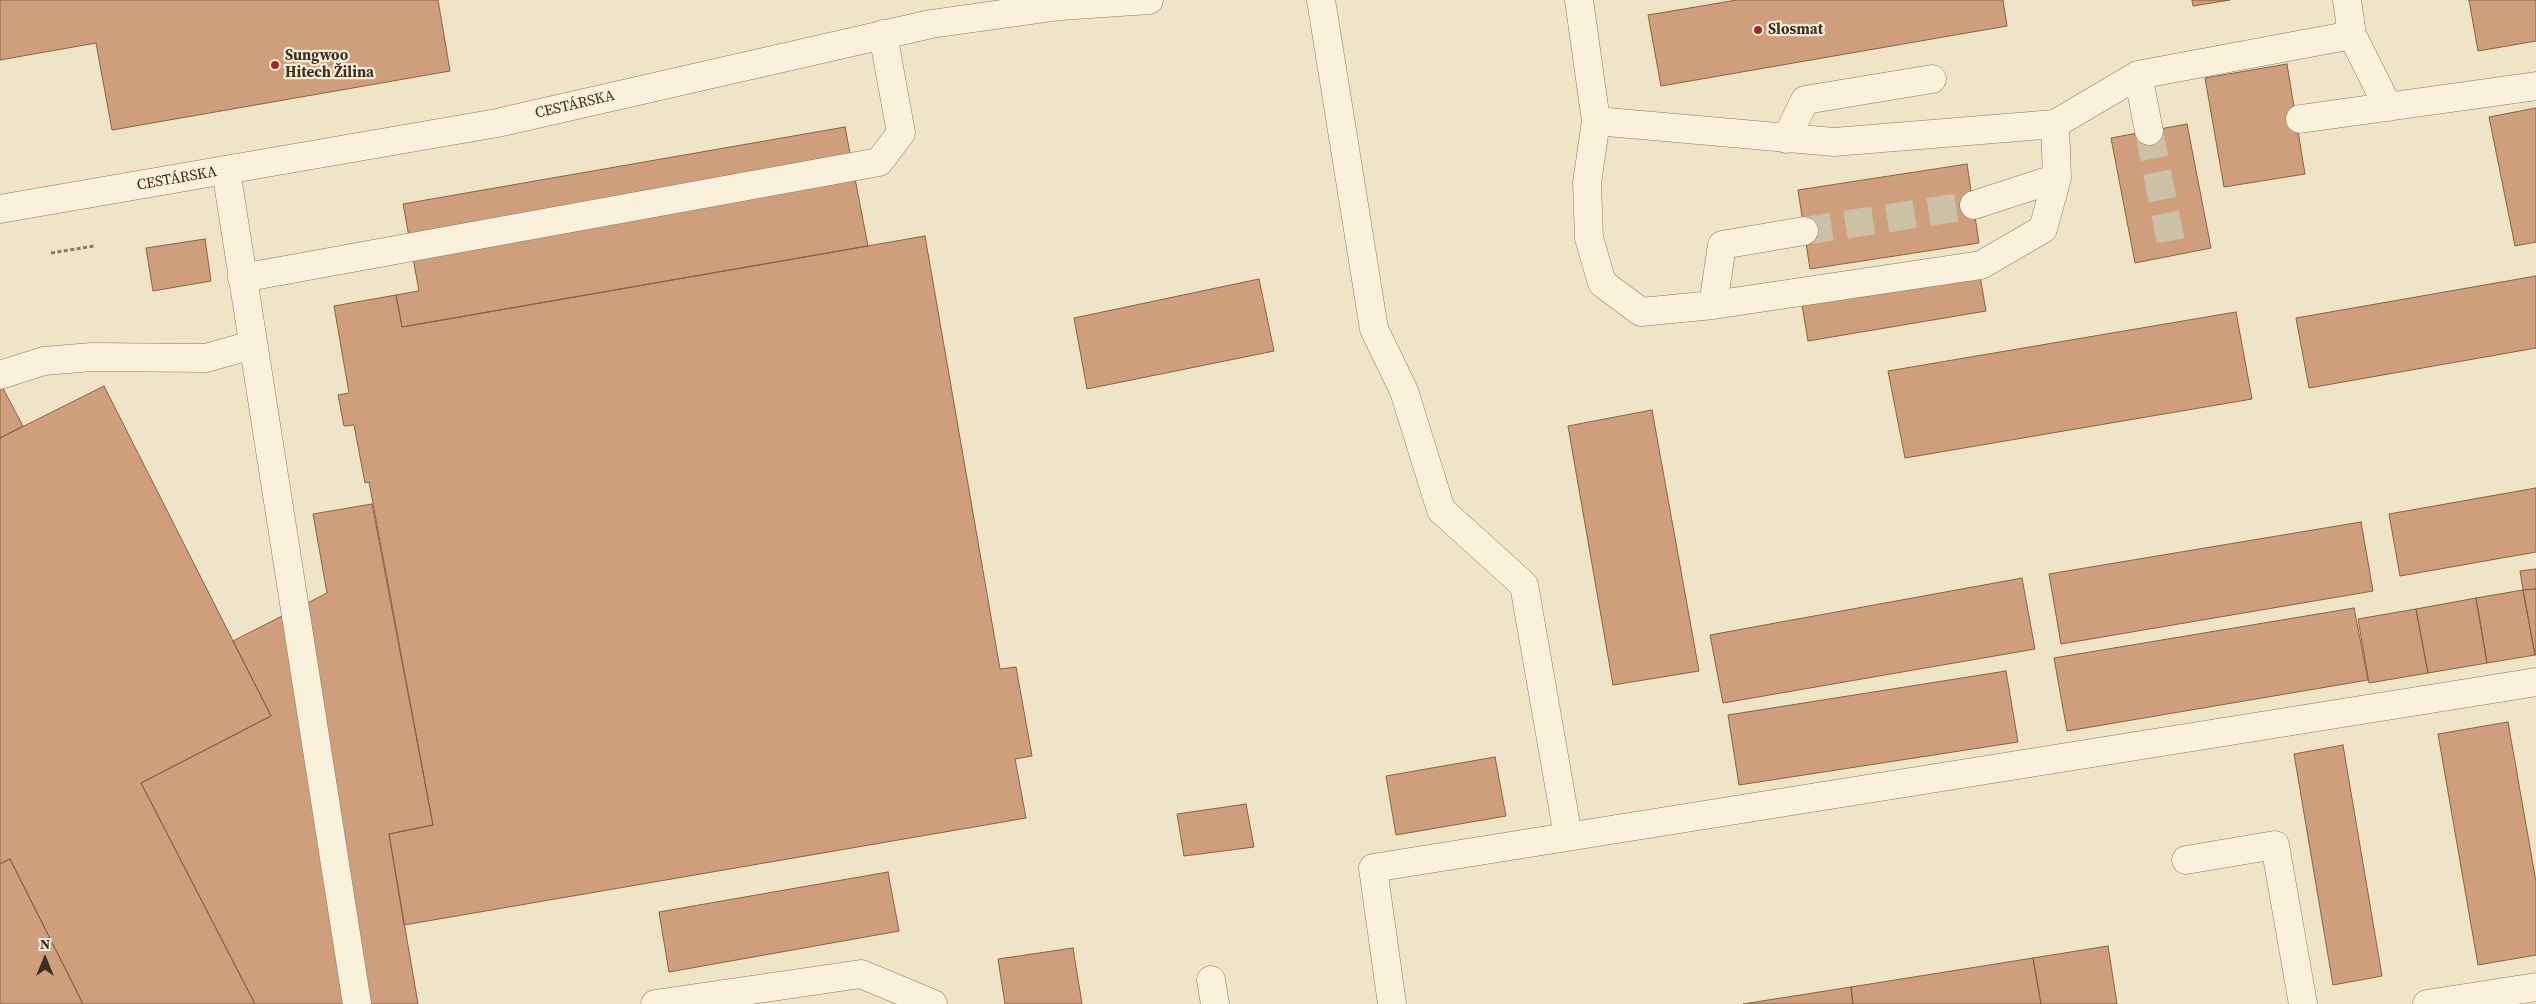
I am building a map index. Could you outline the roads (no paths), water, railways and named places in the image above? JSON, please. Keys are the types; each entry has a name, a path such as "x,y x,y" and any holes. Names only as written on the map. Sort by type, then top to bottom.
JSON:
{"street":[{"name":"CESTÁRSKA","path":"0,209 497,123 931,24 1060,6 1149,0"},
{"path":"1321,0 1374,329 1404,391 1441,510 1524,585 1568,836"},
{"path":"1579,0 1596,121 1587,183 1589,238 1602,283 1641,312 1713,305 1981,265 2043,229 2056,178 2055,124"},
{"path":"2348,0 2352,35 2388,107"},
{"path":"242,278 879,162 901,133 883,34"},
{"path":"1596,121 1834,142 2055,124 2138,75 2352,35"},
{"path":"2138,75 2149,131"},
{"path":"1786,138 1805,100 1932,79"},
{"path":"2300,119 2536,86"},
{"path":"226,170 357,1004"},
{"path":"1974,205 2056,178"},
{"path":"1713,305 1722,245 1804,231"},
{"path":"0,375 44,361 92,357 206,358 252,345"},
{"path":"1392,1004 1372,868 2536,682"},
{"path":"2186,860 2275,845 2303,1004"},
{"path":"656,1004 861,974 934,1004"},
{"path":"2427,1004 2536,987"}],"tunnel":[{"path":"2149,131 2173,253"},
{"path":"1804,231 1974,205"}],"place":[{"name":"Slosmat","path":"1758,30"},
{"name":"Sungwoo Hitech Žilina","path":"275,65"}]}
